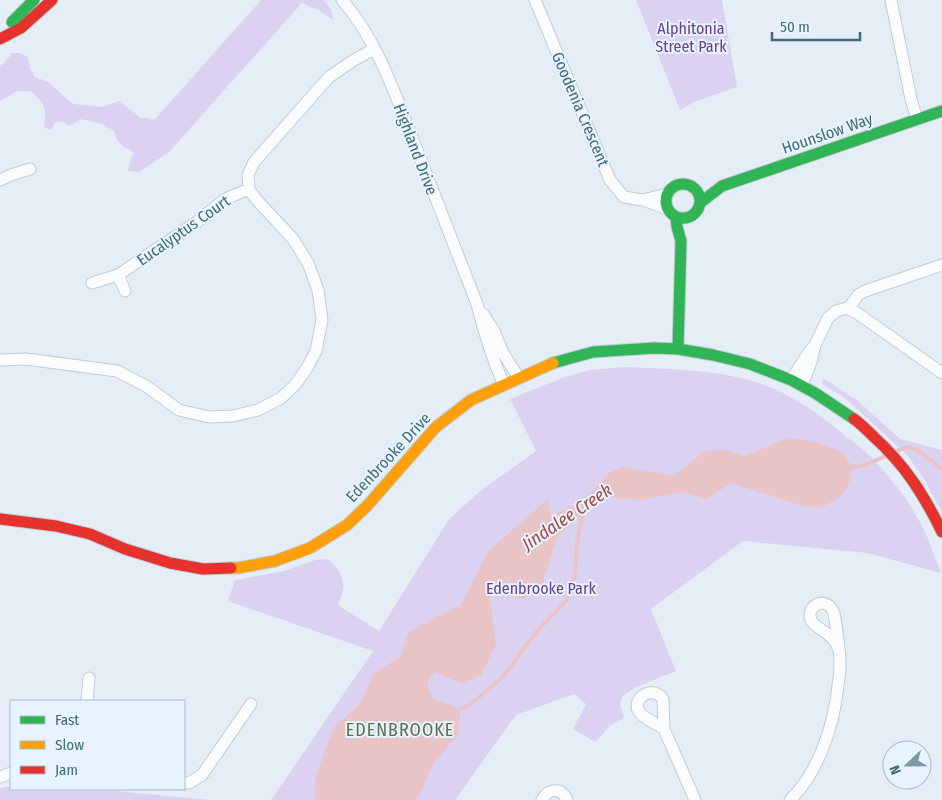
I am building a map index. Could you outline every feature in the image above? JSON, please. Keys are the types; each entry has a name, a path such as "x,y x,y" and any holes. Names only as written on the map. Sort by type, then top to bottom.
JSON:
{"street":[{"path":"0,34 34,0"},
{"path":"0,39 20,28 52,0"},
{"name":"Highland Drive","path":"342,0 350,9 385,70 477,304 493,360 504,385"},
{"name":"Goodenia Crescent","path":"535,0 610,180 624,197 643,200 672,213"},
{"path":"891,0 917,120"},
{"path":"0,360 26,359 117,371 146,386 179,410 209,416 234,416 258,410 281,398 295,385 316,351 322,320 318,290 308,263 293,239 255,198 249,188 248,175 254,162 329,77 374,49"},
{"name":"Hounslow Way","path":"692,187 722,186 942,112"},
{"path":"0,180 30,169"},
{"path":"678,349 681,241 672,213 666,204 667,194 673,186 678,184 692,187 698,194 700,203 696,212 691,217 681,241"},
{"name":"Hounslow Way","path":"700,203 722,186"},
{"name":"Eucalyptus Court","path":"92,283 118,275 197,222 225,199 249,188"},
{"path":"643,200 667,194"},
{"path":"672,213 682,218 691,217"},
{"path":"849,308 856,297 862,292 942,265"},
{"name":"Eucalyptus Court","path":"118,275 125,291"},
{"name":"Highland Drive","path":"477,304 494,331 503,353 519,378"},
{"path":"802,385 815,345 828,318 836,311 844,308 849,308 942,373"},
{"path":"790,380 815,345"},
{"name":"Edenbrooke Drive","path":"0,519 56,526 90,534 125,549 170,564 203,569 238,568 275,560 310,548 347,525 367,506 436,427 471,400 545,366 593,352 654,348 678,349 750,364 802,385 857,420 885,447 913,480 930,507 942,532"},
{"path":"790,800 810,774 832,725 840,668 838,648"},
{"path":"87,700 89,678"},
{"path":"185,783 190,783 202,775 251,704"},
{"path":"664,729 695,800"},
{"path":"542,800 545,794 554,790 564,794 567,800"}],"green space":[{"path":"261,0 324,0 332,11 333,20 317,9 302,3 169,152 139,172 128,171 130,160 134,153 117,140 114,131 102,124 82,119 68,126 62,121 55,123 51,130 44,127 44,107 31,91 17,91 0,101 0,66 12,53 20,53 28,57 30,68 35,77 48,82 73,104 103,107 119,101 141,118 152,120 157,117"},
{"name":"Alphitonia Street Park","path":"636,0 722,0 737,87 694,102 680,110"},
{"name":"Edenbrooke Park","path":"626,367 695,371 736,377 766,385 805,406 864,450 896,486 921,523 941,573 867,553 743,541 651,609 676,671 636,687 622,697 620,703 624,718 611,725 595,742 573,729 586,704 574,694 516,715 455,800 271,800 373,651 228,601 235,580 284,571 315,560 328,559 334,564 343,580 343,591 338,605 379,631 450,518 484,488 536,451 510,399 565,377 589,370"},
{"path":"824,379 858,401 900,439 942,450 942,512 924,479 908,456 845,398 822,384"},
{"path":"10,786 10,790 105,790 209,800 0,800 0,788"}],"water":[{"path":"788,438 817,442 842,452 853,468 847,489 836,500 820,508 805,507 731,483 707,499 681,492 640,500 601,496 557,537 540,591 523,599 499,593 490,598 496,645 481,675 462,684 435,672 427,682 432,698 460,709 459,734 434,762 420,794 414,800 315,800 315,779 333,728 360,704 373,674 401,656 408,632 461,605 488,551 548,499 551,516 581,503 610,472 624,467 674,476 704,451 727,450 744,456"}],"waterway":[{"name":"Jindalee Creek","path":"894,453 904,448 910,448 925,456 942,469"},
{"name":"Jindalee Creek","path":"849,468 868,464 888,455"},
{"path":"457,710 468,706 502,678 536,632 566,601 575,575 582,511"}],"traffic: fast":[{"path":"12,22 34,0"},
{"path":"700,203 722,186 942,111"},
{"path":"683,184 690,185 695,189 699,194 700,201 699,208 695,213 690,217 683,218 676,217 671,213 667,208 666,201 667,194 671,189 676,185 683,184"},
{"path":"676,217 681,241 678,349"},
{"path":"553,363 593,352 654,348 678,349 713,355 750,364 791,380 815,393 854,419"}],"traffic: slow":[{"path":"231,568 275,561 310,548 347,525 367,506 436,427 471,400 553,363"}],"traffic: jam":[{"path":"0,39 21,28 52,0"},
{"path":"854,419 895,458 921,493 942,532"},
{"path":"0,519 56,526 90,534 125,549 170,563 203,569 231,568"}],"district":[{"name":"EDENBROOKE","path":"400,730"}]}
